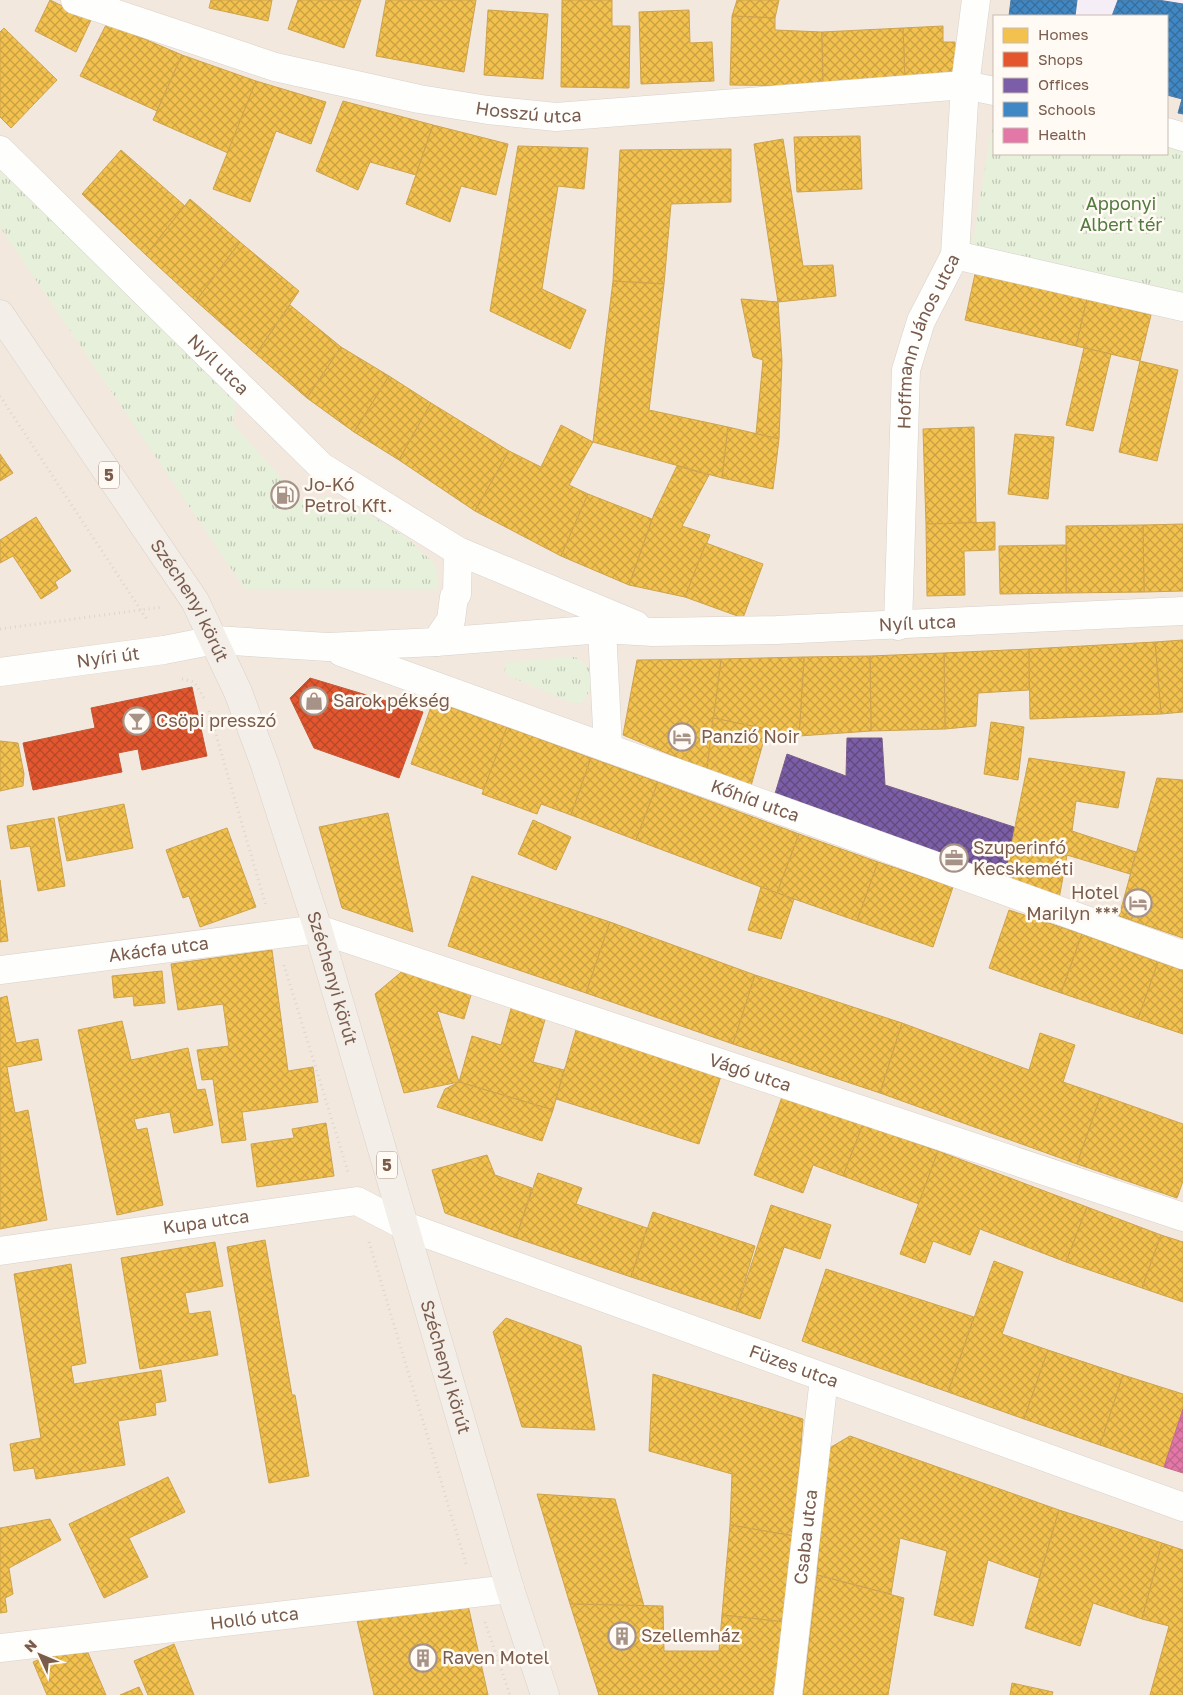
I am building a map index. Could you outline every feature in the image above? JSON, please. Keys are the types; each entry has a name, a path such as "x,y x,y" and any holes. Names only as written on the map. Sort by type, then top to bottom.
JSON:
{"main road":[{"name":"Széchenyi körút","path":"0,314 195,602 214,640 265,765 318,929 510,1589 545,1695"}],"street":[{"name":"Hosszú utca","path":"75,0 275,67 419,99 488,110 556,116 966,85 993,91"},
{"name":"Hoffmann János utca","path":"898,626 906,370 921,322 955,255 966,85 976,0"},
{"path":"1168,132 1183,137"},
{"name":"Nyíl utca","path":"0,150 322,467 458,552 653,632"},
{"path":"955,255 1183,307"},
{"path":"436,642 451,620 456,594 458,552"},
{"name":"Nyíl utca","path":"214,640 328,647 436,642 602,629 653,632 898,626 1183,611"},
{"path":"602,629 608,748"},
{"name":"Nyíri út","path":"0,672 164,650 214,640"},
{"name":"Kőhíd utca","path":"328,647 1183,955"},
{"name":"Akácfa utca","path":"0,970 318,929"},
{"name":"Vágó utca","path":"318,929 1183,1217"},
{"path":"357,1201 405,1226"},
{"name":"Kupa utca","path":"0,1251 357,1201"},
{"name":"Füzes utca","path":"405,1226 1183,1507"},
{"name":"Csaba utca","path":"788,1695 824,1378"},
{"name":"Holló utca","path":"0,1648 510,1589"}],"path":[{"path":"0,396 142,610 179,678 194,682 207,703 274,934 475,1593 510,1695"},
{"path":"0,629 195,602"}],"shaded area":[{"path":"0,0 1183,0 1183,1695 0,1695"},
{"path":"1011,0 1183,0 1183,114 1178,113 1182,99 1168,95 1168,15 1009,15"}],"green space":[{"name":"Apponyi Albert tér","path":"993,122 993,155 1168,155 1168,147 1183,152 1183,292 972,245"},
{"path":"0,161 238,391 233,424 308,508 325,496 348,501 407,538 434,563 438,577 438,589 245,589 0,227"},
{"path":"575,657 584,662 592,672 591,688 583,702 575,704 509,676 504,672 507,662"}],"building: Homes":[{"path":"50,0 91,20 76,52 35,31"},
{"path":"211,0 272,0 268,21 209,8"},
{"path":"298,0 361,0 344,48 288,29"},
{"path":"386,0 476,0 464,72 376,56"},
{"path":"562,0 612,0 612,26 630,26 629,88 561,87"},
{"path":"737,0 779,0 775,18 732,16"},
{"path":"488,10 548,14 543,79 484,75"},
{"path":"689,10 690,43 712,42 714,81 641,84 639,12"},
{"path":"732,16 775,18 775,30 822,32 823,86 730,85"},
{"path":"107,23 182,55 157,111 80,76"},
{"path":"943,26 943,42 955,42 957,79 905,81 903,28"},
{"path":"4,28 57,80 11,128 0,117 0,32"},
{"path":"903,28 905,81 823,86 822,32"},
{"path":"182,55 256,81 228,153 153,120"},
{"path":"256,81 326,102 311,144 276,131 250,202 213,189"},
{"path":"343,101 433,125 416,175 370,162 358,190 316,171"},
{"path":"433,125 508,144 496,195 461,186 450,222 406,204"},
{"path":"860,136 862,189 797,192 794,137"},
{"path":"783,139 803,266 833,265 836,296 778,302 754,144"},
{"path":"518,146 588,148 584,189 558,186 542,289 586,310 570,349 490,311"},
{"path":"731,149 731,202 671,204 664,284 613,281 620,150"},
{"path":"121,150 185,206 146,255 82,194"},
{"path":"190,199 240,242 196,301 146,255"},
{"path":"240,242 299,291 256,354 196,301"},
{"path":"975,274 1087,299 1076,346 965,320"},
{"path":"613,281 664,284 649,410 728,427 722,478 593,442"},
{"path":"741,299 778,302 782,361 779,439 756,434 763,360 753,357"},
{"path":"1087,299 1151,315 1140,361 1076,346"},
{"path":"290,305 341,347 307,398 256,354"},
{"path":"341,347 389,376 354,432 307,398"},
{"path":"1084,348 1111,354 1093,431 1066,425"},
{"path":"1140,361 1178,370 1157,461 1119,452"},
{"path":"389,376 431,403 399,460 354,432"},
{"path":"431,403 509,451 475,511 399,460"},
{"path":"561,425 593,442 569,485 588,494 561,556 475,511 509,451 541,467"},
{"path":"728,427 779,439 773,489 722,478"},
{"path":"974,427 976,523 926,524 923,429"},
{"path":"1015,434 1054,437 1048,499 1008,494"},
{"path":"0,454 13,473 0,481"},
{"path":"677,466 709,475 682,526 710,535 685,597 629,585 654,514"},
{"path":"588,494 652,519 629,585 561,556"},
{"path":"36,517 71,571 55,582 58,588 41,599 13,556 0,563 0,540"},
{"path":"995,522 995,550 964,551 965,595 927,596 926,524"},
{"path":"1183,524 1183,591 1144,592 1143,525"},
{"path":"1143,525 1144,592 1066,593 1066,526"},
{"path":"706,543 763,564 743,618 685,597"},
{"path":"1066,545 1066,593 1000,594 999,546"},
{"path":"1183,640 1183,712 1161,714 1155,642"},
{"path":"1155,642 1161,714 1030,719 1029,649"},
{"path":"1029,649 1029,690 978,693 976,726 945,729 944,653"},
{"path":"944,653 945,729 871,731 870,656"},
{"path":"870,656 871,731 799,736 804,657"},
{"path":"804,657 799,736 713,718 721,659"},
{"path":"721,659 707,770 623,735 637,660"},
{"path":"433,701 507,727 485,790 411,764"},
{"path":"713,718 767,729 751,786 707,770"},
{"path":"991,722 1024,727 1018,780 984,774"},
{"path":"507,727 591,758 571,815 541,804 537,814 482,794"},
{"path":"0,741 18,743 24,774 23,786 0,791"},
{"path":"591,758 658,782 636,840 571,815"},
{"path":"1029,758 1125,772 1118,808 1076,801 1072,831 1136,852 1130,874 1067,855 1059,899 1004,880"},
{"path":"1157,778 1183,780 1183,938 1119,916"},
{"path":"658,782 799,834 777,893 636,840"},
{"path":"124,804 133,848 67,861 58,817"},
{"path":"388,813 413,932 342,908 319,827"},
{"path":"54,818 65,886 38,891 30,846 11,849 7,826"},
{"path":"533,820 571,837 556,870 518,854"},
{"path":"227,828 256,907 200,927 189,896 183,898 166,850"},
{"path":"799,834 878,862 857,921 777,893"},
{"path":"878,862 953,887 933,947 857,921"},
{"path":"472,876 610,922 586,993 448,946"},
{"path":"0,880 8,941 0,942"},
{"path":"761,887 794,899 781,939 748,930"},
{"path":"1009,910 1082,934 1061,993 989,968"},
{"path":"610,922 755,975 733,1044 586,993"},
{"path":"1082,934 1158,962 1138,1019 1061,993"},
{"path":"272,950 288,1071 313,1067 318,1102 242,1112 246,1140 222,1143 213,1079 202,1080 197,1050 229,1046 223,1004 178,1010 171,964"},
{"path":"1158,962 1183,970 1183,1034 1138,1019"},
{"path":"405,969 471,995 464,1019 437,1011 459,1082 404,1093 375,994"},
{"path":"162,971 165,1003 134,1006 133,996 114,998 112,976"},
{"path":"755,975 902,1023 880,1093 733,1044"},
{"path":"7,996 16,1043 38,1039 42,1060 7,1067 15,1113 28,1110 47,1220 0,1229 0,998"},
{"path":"512,1005 546,1016 533,1062 564,1070 553,1110 459,1082 472,1036 501,1045"},
{"path":"122,1021 131,1060 188,1048 197,1090 205,1089 213,1125 174,1133 170,1112 134,1119 137,1130 147,1128 163,1205 117,1215 78,1030"},
{"path":"902,1023 1029,1070 1040,1033 1075,1045 1063,1082 1101,1095 1077,1164 880,1093"},
{"path":"576,1030 721,1076 699,1144 556,1099"},
{"path":"459,1082 553,1110 542,1141 437,1107 445,1089"},
{"path":"783,1094 863,1124 843,1176 813,1165 803,1193 754,1175"},
{"path":"1101,1095 1183,1124 1183,1181 1177,1198 1077,1164"},
{"path":"326,1123 334,1176 257,1187 251,1144 294,1138 292,1129"},
{"path":"863,1124 938,1151 919,1204 843,1176"},
{"path":"938,1151 1087,1207 1066,1262 980,1229 970,1255 933,1241 925,1263 900,1254"},
{"path":"487,1155 495,1175 532,1188 516,1238 445,1213 432,1170"},
{"path":"538,1173 582,1188 576,1204 647,1228 631,1277 516,1238"},
{"path":"771,1205 831,1225 820,1259 784,1247 760,1319 736,1311"},
{"path":"1087,1207 1161,1235 1142,1288 1066,1262"},
{"path":"653,1212 755,1246 736,1311 631,1277"},
{"path":"1161,1235 1183,1242 1183,1302 1142,1288"},
{"path":"265,1240 292,1395 295,1395 309,1476 269,1483 227,1247"},
{"path":"215,1242 223,1286 185,1293 189,1314 210,1311 218,1355 140,1369 121,1258"},
{"path":"994,1261 1023,1272 1002,1334 1048,1350 1024,1419 948,1392"},
{"path":"71,1264 86,1363 71,1366 74,1384 161,1370 166,1401 155,1403 156,1415 118,1421 125,1465 36,1479 34,1468 14,1471 10,1444 41,1438 14,1274"},
{"path":"826,1269 974,1317 948,1392 802,1341"},
{"path":"506,1318 581,1346 595,1430 522,1427 493,1332"},
{"path":"1048,1350 1123,1375 1100,1445 1024,1419"},
{"path":"653,1374 803,1419 794,1536 730,1525 732,1474 649,1451"},
{"path":"1123,1375 1183,1394 1183,1409 1164,1467 1100,1445"},
{"path":"850,1436 1059,1510 1039,1578 988,1560 973,1626 934,1615 947,1551 900,1538 891,1594 817,1575 826,1450"},
{"path":"168,1477 185,1512 129,1538 148,1577 104,1598 69,1524"},
{"path":"537,1494 615,1499 644,1606 570,1604"},
{"path":"1059,1510 1162,1543 1142,1619 1093,1603 1080,1646 1025,1628"},
{"path":"50,1519 61,1540 9,1568 13,1594 5,1598 7,1612 0,1613 0,1528"},
{"path":"730,1525 794,1536 784,1622 722,1615"},
{"path":"1162,1543 1183,1550 1183,1695 1150,1695 1169,1626 1142,1619"},
{"path":"817,1575 904,1598 888,1695 803,1695"},
{"name":"Raven Motel","path":"466,1596 488,1695 374,1695 357,1620"},
{"name":"Szellemház","path":"570,1604 663,1606 664,1651 719,1651 722,1615 784,1622 775,1695 599,1695"},
{"path":"83,1641 106,1695 47,1695 33,1662"},
{"path":"174,1644 194,1695 148,1695 134,1661"},
{"path":"1012,1683 1053,1692 1052,1695 1010,1695"},
{"path":"139,1687 143,1695 120,1695"}],"building: Shops":[{"path":"310,678 423,712 399,778 314,748 290,698"},
{"path":"192,687 207,756 142,770 138,749 118,753 122,772 33,790 23,743 95,728 91,708"}],"building: Offices":[{"path":"847,738 882,738 885,785 1014,827 1004,880 774,797 787,754 846,776"}],"building: Schools":[{"path":"1011,0 1077,0 1075,15 1009,15"},
{"path":"1118,0 1158,0 1153,15 1112,15"},
{"path":"1158,0 1183,4 1183,114 1178,113 1182,99 1168,95 1168,15 1153,15"}],"building: Health":[{"path":"1183,1409 1183,1473 1164,1467"}],"place":[{"name":"Jo-Kó Petrol Kft.","path":"285,495"},
{"name":"Sarok pékség","path":"314,701"},
{"name":"Csöpi presszó","path":"137,721"},
{"name":"Panzió Noir","path":"682,737"},
{"name":"Szuperinfó Kecskeméti","path":"954,858"},
{"name":"Hotel Marilyn ***","path":"1138,903"},
{"name":"Szellemház","path":"622,1636"},
{"name":"Raven Motel","path":"423,1658"}]}
